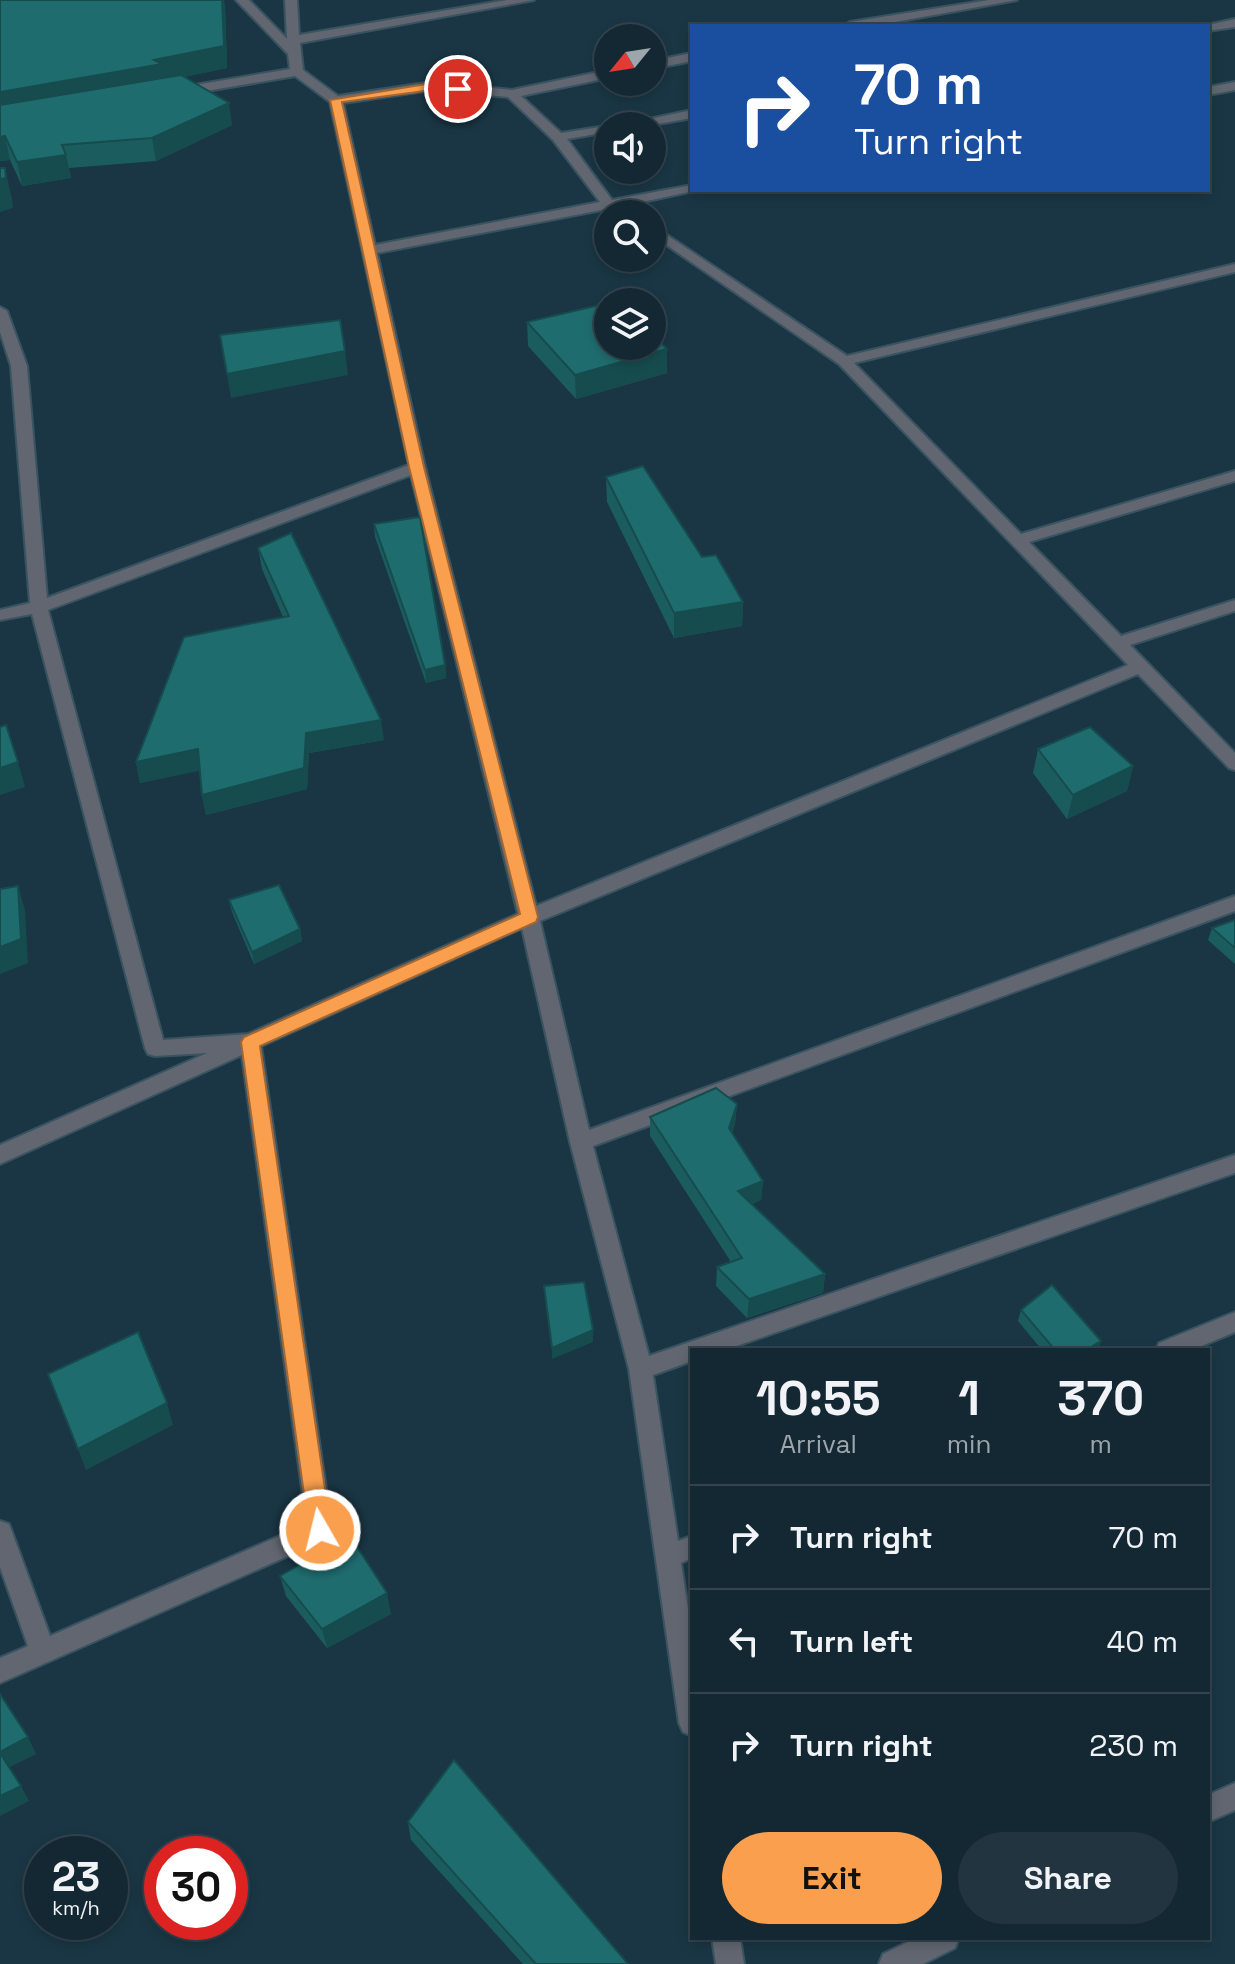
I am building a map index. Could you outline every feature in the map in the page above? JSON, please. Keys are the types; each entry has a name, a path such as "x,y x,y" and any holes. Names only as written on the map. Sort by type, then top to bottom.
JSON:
{"street":[{"path":"242,0 294,46"},
{"path":"291,0 297,72"},
{"path":"294,46 528,0"},
{"path":"862,24 1011,0"},
{"path":"1210,27 1235,23"},
{"path":"666,62 690,57"},
{"path":"156,96 297,72 336,100 417,467 529,917 581,1142 641,1369 690,1710"},
{"path":"336,100 432,86 512,94 594,77"},
{"path":"1210,91 1235,86"},
{"path":"512,94 558,137 605,200"},
{"path":"666,119 690,114"},
{"path":"558,137 594,131"},
{"path":"635,200 690,189"},
{"path":"371,250 594,208"},
{"path":"666,239 844,361 1235,764"},
{"path":"844,361 1235,268"},
{"path":"0,311 19,366 39,607 155,1048 250,1042"},
{"path":"0,615 39,607 417,467"},
{"path":"1017,540 1235,476"},
{"path":"1118,643 1235,605"},
{"path":"0,1155 529,917 1141,666"},
{"path":"581,1142 1235,903"},
{"path":"0,1671 320,1530 250,1042"},
{"path":"703,1348 1235,1164"},
{"path":"1172,1348 1235,1322"},
{"path":"641,1369 690,1352"},
{"path":"0,1532 43,1652"},
{"path":"666,1557 690,1548"},
{"path":"1210,1808 1235,1796"},
{"path":"726,1940 730,1964"},
{"path":"893,1964 941,1940"}],"building":[{"path":"0,0 222,0 224,46 154,60 162,64 0,92"},
{"path":"181,75 229,103 152,138 62,145 66,155 17,162 5,136 0,137 0,105"},
{"path":"0,168 5,168 6,178 0,179"},
{"path":"594,306 594,360 628,360 575,375 527,322"},
{"path":"340,320 345,351 227,374 220,335"},
{"path":"643,466 702,557 716,555 743,602 674,613 606,477"},
{"path":"420,517 445,665 425,670 374,524"},
{"path":"291,533 381,720 306,733 304,768 202,795 198,749 136,762 184,637 289,616 258,548"},
{"path":"6,725 18,762 0,768 0,727"},
{"path":"1090,727 1133,766 1073,795 1038,749"},
{"path":"279,885 300,929 252,952 229,900"},
{"path":"18,886 21,939 0,947 0,889"},
{"path":"1235,920 1235,948 1212,928"},
{"path":"716,1088 737,1104 729,1128 763,1181 738,1191 825,1274 749,1299 717,1267 742,1258 650,1117"},
{"path":"584,1282 593,1330 552,1348 544,1286"},
{"path":"1052,1285 1101,1341 1089,1348 1053,1348 1021,1310"},
{"path":"138,1332 167,1403 78,1449 48,1374"},
{"path":"350,1536 387,1593 322,1629 280,1576"},
{"path":"0,1694 28,1737 0,1752"},
{"path":"0,1753 21,1786 0,1796"},
{"path":"454,1760 628,1964 536,1964 408,1822"}],"route":[{"path":"320,1530 250,1042 529,917 417,467 336,100 432,86 458,89"}]}
